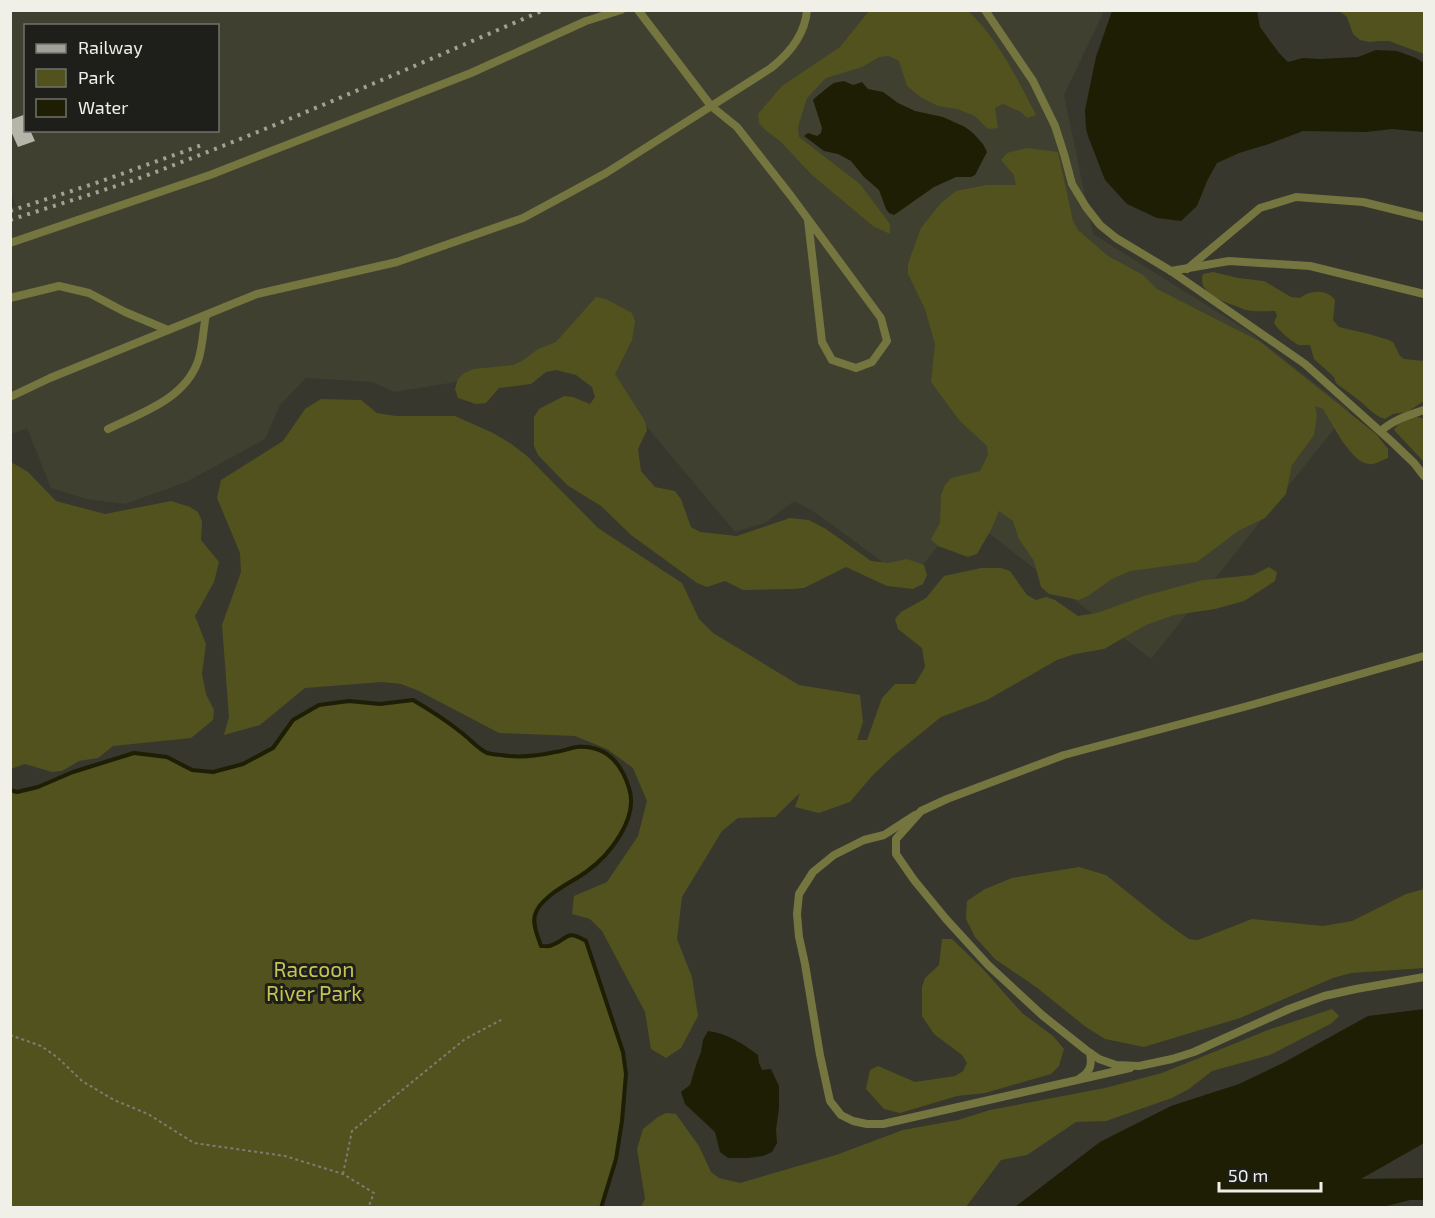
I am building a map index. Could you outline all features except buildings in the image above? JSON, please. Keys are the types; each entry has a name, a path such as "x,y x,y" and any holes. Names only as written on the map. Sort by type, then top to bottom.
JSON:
{"lane":[{"path":"10,243 210,175 471,73 586,21 621,10"},
{"path":"638,10 711,106 737,127 808,220 881,318 886,341 872,362 856,368 832,360 822,342 808,220"},
{"path":"10,397 50,378 257,294 397,262 523,218 606,173 771,68 786,56 797,40 806,23 807,10"},
{"path":"986,10 1033,81 1054,126 1072,183 1100,225 1305,364 1381,431 1425,476"},
{"path":"1187,269 1260,208 1296,197 1363,202 1425,217"},
{"path":"1171,272 1229,261 1310,266 1425,294"},
{"path":"10,298 59,286 89,292 124,312 168,330"},
{"path":"108,429 166,400 180,389 198,360 206,315"},
{"path":"1381,431 1407,415 1425,410"},
{"path":"1425,656 1064,755 947,799 921,811 884,835 864,840 834,855 813,872 799,894 797,914 799,937 830,1101 841,1115 853,1122 867,1124 883,1124 1172,1059 1194,1052 1289,1009 1324,996 1425,977"},
{"path":"921,811 896,839 896,854 946,919 988,966 1042,1015 1090,1053 1116,1065 1139,1066"},
{"path":"1073,1082 1086,1075 1092,1063 1090,1053"}],"path":[{"path":"342,1174 352,1131 465,1039 501,1020"},
{"path":"10,1035 41,1046 57,1057 82,1081 114,1100 148,1114 194,1143 285,1156 342,1174 374,1193 368,1208"}],"shaded area":[{"path":"11,11 1104,11 1064,95 1093,234 1248,331 1349,410 1151,659 963,513 910,582 816,513 794,501 765,523 735,532 591,360 394,392 372,382 306,378 280,405 265,439 186,482 125,504 86,499 51,488 27,428 11,434 10,208 17,206 11,195"}],"green space":[{"path":"869,11 968,11 998,46 1036,115 1027,118 1021,112 1003,104 995,108 998,128 988,129 975,116 957,109 938,106 922,98 907,86 899,61 889,56 879,57 862,67 826,78 807,98 798,127 799,137 860,184 890,224 890,234 873,226 812,175 780,141 759,123 758,114 782,86 840,47"},
{"path":"1339,11 1424,11 1424,54 1389,41 1360,40 1353,34 1347,17"},
{"path":"1026,148 1058,152 1073,221 1078,230 1108,256 1143,275 1157,289 1259,341 1376,434 1388,449 1388,458 1374,464 1362,462 1349,450 1323,409 1315,406 1317,416 1314,435 1292,465 1286,494 1265,518 1238,531 1197,562 1130,571 1112,579 1079,600 1049,594 1041,587 1034,561 1019,539 1013,521 999,511 977,554 968,557 938,546 931,539 940,523 941,495 945,485 951,478 980,471 988,455 987,446 959,420 931,382 935,344 925,309 908,274 908,264 921,228 941,203 956,191 987,185 1016,185 1014,175 1001,160 1007,153"},
{"path":"1213,272 1264,281 1291,297 1300,298 1314,292 1323,292 1331,296 1335,300 1333,320 1339,327 1389,340 1393,342 1404,359 1424,361 1424,401 1407,412 1393,414 1385,419 1377,416 1336,383 1334,377 1314,359 1310,345 1299,345 1279,329 1274,323 1277,315 1275,311 1246,310 1222,301 1206,290 1203,286 1203,274"},
{"path":"596,297 606,299 632,313 635,322 632,340 615,374 645,421 647,430 638,449 641,471 655,487 675,491 681,499 691,527 700,532 737,536 790,518 809,520 826,529 871,561 888,563 907,559 924,565 927,575 923,584 913,589 887,586 846,567 804,588 743,590 725,581 707,587 697,583 631,535 601,506 567,485 538,455 534,446 534,417 539,409 564,396 590,404 595,397 592,387 576,375 556,370 546,372 531,384 499,388 486,403 476,404 458,398 455,389 458,379 464,373 474,369 513,365 538,349 556,342"},
{"path":"321,399 361,400 377,413 396,416 455,416 510,443 527,456 598,528 682,583 699,619 713,633 799,685 860,695 863,722 857,740 867,740 882,698 895,684 915,684 925,667 922,648 898,629 895,619 901,612 926,598 944,576 981,568 1001,568 1010,571 1027,595 1036,600 1046,597 1055,600 1078,616 1097,613 1144,596 1203,580 1253,575 1269,567 1277,572 1275,581 1244,601 1215,609 1174,615 1146,625 1104,649 1057,660 987,700 941,717 893,756 850,802 819,813 795,807 800,793 775,817 738,818 722,831 682,897 677,939 692,977 698,1016 681,1048 666,1058 651,1049 645,1012 602,931 590,919 572,914 574,896 607,882 638,836 647,801 633,768 607,749 575,736 499,733 419,691 401,684 382,682 305,688 260,725 224,735 229,717 222,625 241,572 240,553 217,498 221,480 283,441 305,409"},
{"path":"1415,416 1424,419 1424,462 1394,430 1399,423"},
{"path":"11,462 28,472 56,501 105,514 171,501 198,512 202,521 201,540 219,562 214,582 195,616 206,644 202,674 206,694 214,710 213,720 191,738 113,746 98,758 79,761 62,771 52,772 25,764 11,769"},
{"name":"Raccoon River Park","path":"413,700 450,724 487,753 528,756 587,747 604,752 611,757 626,779 631,800 630,811 613,846 595,865 549,896 538,908 534,919 541,946 551,946 570,935 586,941 623,1052 626,1074 622,1121 616,1159 601,1207 11,1207 11,790 17,792 38,787 73,772 134,753 167,757 192,770 213,772 243,764 273,748 293,720 319,705 349,701 380,704"},
{"path":"1079,867 1106,875 1166,923 1189,939 1198,940 1252,919 1323,926 1352,921 1406,894 1424,889 1424,968 1351,973 1333,978 1240,1018 1144,1047 1105,1039 995,959 975,937 966,919 967,901 985,889 1012,878"},
{"path":"942,939 952,939 982,968 1022,1013 1053,1036 1064,1049 1059,1066 1051,1074 985,1093 957,1096 900,1113 884,1109 866,1089 870,1070 878,1066 915,1082 955,1076 963,1071 967,1063 962,1055 934,1034 922,1016 922,987 925,978 939,965"},
{"path":"1332,1009 1339,1016 1332,1023 1270,1055 1212,1071 1189,1089 1172,1098 1106,1121 1076,1122 1027,1155 1001,1160 966,1207 641,1207 645,1199 637,1149 643,1129 666,1113 676,1114 699,1146 711,1172 719,1178 740,1183 836,1155 903,1130 958,1120 990,1110 1105,1088 1162,1073 1268,1030"}],"water":[{"path":"1112,11 1257,11 1260,27 1288,62 1303,58 1358,57 1376,50 1397,51 1416,58 1424,63 1424,132 1392,129 1366,132 1303,131 1217,163 1197,206 1181,221 1157,218 1127,204 1105,180 1086,129 1085,110 1096,57"},
{"path":"844,81 853,85 862,82 868,89 883,92 898,103 915,111 943,117 965,127 983,144 987,152 975,175 956,177 934,187 894,215 889,213 879,190 851,161 838,154 824,151 804,136 808,133 817,136 821,133 822,128 813,100 834,83"},
{"path":"1424,1009 1424,1143 1361,1179 1424,1178 1424,1200 1410,1200 1379,1208 1015,1207 1100,1142 1171,1106 1239,1084 1283,1063 1368,1016"},
{"path":"708,1031 741,1043 758,1055 762,1070 771,1069 779,1086 777,1143 772,1152 763,1156 728,1158 720,1152 715,1132 685,1104 681,1092 690,1085 703,1040"}],"waterway":[{"path":"10,790 17,792 38,787 73,772 134,753 167,757 192,770 213,772 243,764 273,748 293,720 319,705 349,701 380,704 413,700 490,754 528,756 577,747 587,747 604,752 622,770 629,788 631,800 626,823 613,846 604,856 586,872 549,896 538,908 534,919 541,946 551,946 570,935 586,941 623,1052 626,1074 622,1121 616,1159 601,1208"}],"railway":[{"path":"10,220 134,180 221,147 544,10"},
{"path":"10,211 202,145"}]}
